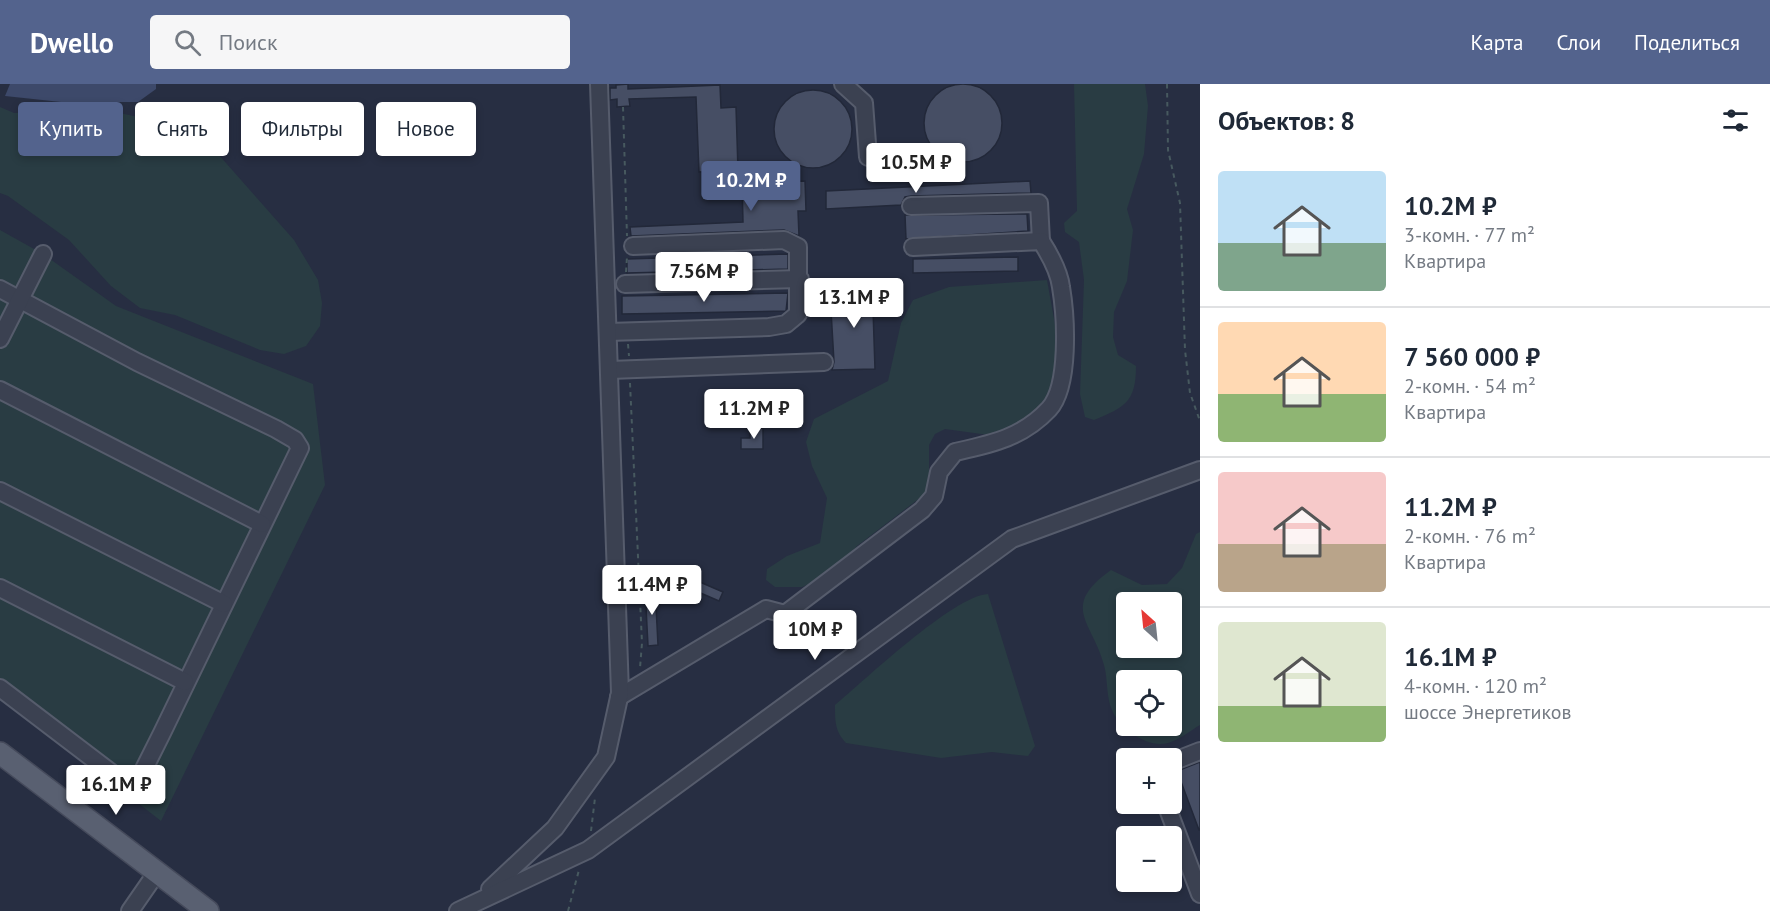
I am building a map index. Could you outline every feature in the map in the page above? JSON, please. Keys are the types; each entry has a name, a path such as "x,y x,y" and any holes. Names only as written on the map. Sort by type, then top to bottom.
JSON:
{"main road":[{"path":"0,753 208,911"}],"street":[{"path":"481,898 555,828 606,757 619,697 610,370 617,331 599,84"},
{"path":"843,84 864,103 868,157"},
{"path":"619,697 766,609 785,614 922,510 934,496 939,472 954,452 1001,442 1023,429 1050,408 1062,380 1064,325 1061,286 1050,254 1041,241 1039,203 911,206"},
{"path":"617,331 786,324 798,314 800,279 798,247 784,240 633,246"},
{"path":"913,248 1041,241"},
{"path":"0,339 43,254"},
{"path":"625,284 800,279"},
{"path":"0,289 137,362 295,440 300,447 139,779 130,787 0,688"},
{"path":"610,370 824,362"},
{"path":"0,390 262,524"},
{"path":"458,911 481,898 588,850 1012,539 1200,470"},
{"path":"0,491 224,604"},
{"path":"0,588 185,682"},
{"path":"1182,758 1200,751"},
{"path":"1170,814 1200,894"},
{"path":"130,911 157,872"}],"path":[{"path":"1167,84 1168,150 1180,203 1185,350 1190,393 1200,421"},
{"path":"623,107 627,246 625,284"},
{"path":"617,331 628,338 630,369 642,642 639,685"}],"shaded area":[{"path":"1074,84 1145,84 1148,106 1144,154 1127,209 1133,230 1127,281 1114,312 1113,337 1118,355 1136,366 1134,388 1127,402 1121,407 1094,420 1085,417 1080,394 1084,280 1079,242 1065,232 1064,223 1077,211"},
{"path":"0,107 18,113 18,156 123,156 123,114 135,116 135,156 220,156 294,240 318,280 322,303 320,326 306,346 284,354 260,350 175,315 140,308 111,286 69,240 8,196 0,193"},
{"path":"0,230 43,254 116,306 313,384 325,485 161,821 0,695"},
{"path":"1047,280 1056,330 1057,377 1039,418 996,436 945,429 935,434 929,445 929,491 857,546 835,573 802,587 775,587 766,580 767,569 787,556 820,543 827,498 812,466 806,442 814,419 888,381 901,323 913,300 949,287"},
{"path":"1200,532 1200,725 1180,738 1172,742 1152,743 1135,736 1182,736 1182,670 1116,670 1116,717 1109,699 1104,665 1084,615 1083,605 1086,594 1111,570 1142,585 1167,584 1182,568 1196,534"},
{"path":"988,594 1035,746 1028,756 992,752 941,758 846,743 836,726 835,705 932,623 973,598"}],"water":[{"path":"10,84 156,84 156,89 138,102 61,102 5,96"}],"building":[{"path":"628,84 628,89 720,85 721,108 736,107 738,170 699,172 696,97 629,99 630,106 617,107 617,99 610,100 610,88"},
{"path":"955,84 971,84 985,90 996,101 1002,115 1002,131 996,145 985,156 971,162 955,162 941,156 930,145 924,131 924,115 930,101 941,90"},
{"path":"805,90 821,90 835,96 846,107 852,121 852,137 846,151 835,162 821,168 805,168 791,162 780,151 774,137 774,121 780,107 791,96"},
{"path":"805,181 806,211 798,211 799,236 784,230 631,236 630,227 743,222 742,182"},
{"path":"1030,181 1031,193 911,196 905,197 901,205 826,209 826,191"},
{"path":"1027,214 1028,231 906,239 905,215"},
{"path":"788,254 788,269 627,273 627,259"},
{"path":"1018,257 1018,271 913,273 913,259"},
{"path":"878,290 880,309 873,309 875,369 832,370 834,362 830,293"},
{"path":"788,293 786,311 622,314 622,296"},
{"path":"750,428 763,428 763,449 741,449 741,438 750,438"},
{"path":"686,576 723,592 719,601 682,585"},
{"path":"655,586 658,645 648,646 645,587"},
{"path":"1200,762 1200,830 1182,784 1182,769"}]}
